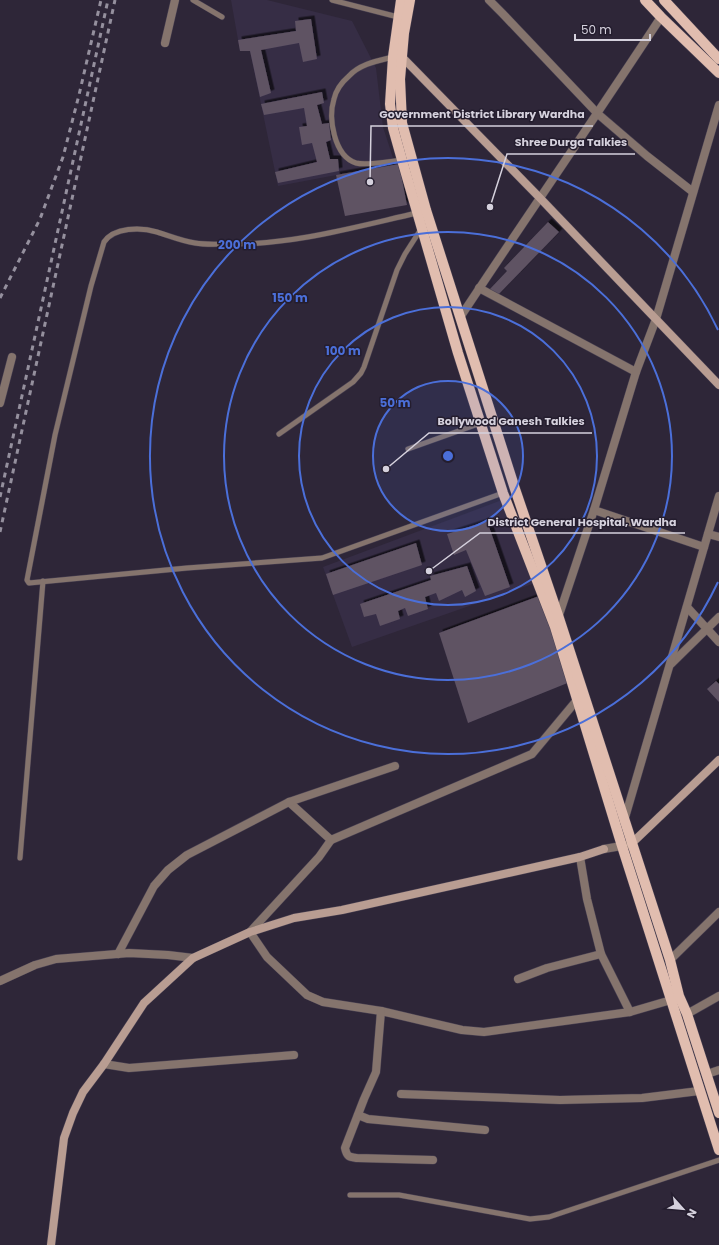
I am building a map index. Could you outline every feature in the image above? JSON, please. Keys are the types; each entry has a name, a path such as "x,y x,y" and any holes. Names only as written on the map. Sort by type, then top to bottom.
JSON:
{"main road":[{"path":"401,0 398,17 398,57 402,123 426,210 515,489 558,615 624,822 627,845 671,1000 719,1150"},
{"path":"410,0 390,104 393,128 421,229 458,353 503,493 555,627 577,700 627,845 670,960 679,996 687,1014 719,1113"},
{"path":"645,0 719,74"},
{"path":"667,1 719,59"}],"street":[{"path":"165,43 174,0"},
{"path":"489,0 598,114 647,156 693,192"},
{"path":"461,316 540,197 598,114 661,17"},
{"path":"398,57 540,197 719,385"},
{"path":"555,627 594,510 636,372 656,318 719,105"},
{"path":"479,288 636,372"},
{"path":"0,403 12,357"},
{"path":"624,822 719,496"},
{"path":"594,510 704,547"},
{"path":"708,534 719,537"},
{"path":"686,607 719,642"},
{"path":"670,664 719,617"},
{"path":"250,932 319,857 331,840 532,754 577,700"},
{"path":"51,1245 64,1138 73,1113 83,1092 104,1064 144,1003 193,958 250,932 294,918 342,910 580,857 604,849 627,845 719,760"},
{"path":"118,954 154,886 168,870 187,856 289,802 395,766"},
{"path":"289,802 331,840"},
{"path":"580,857 587,899 601,954 630,1012"},
{"path":"670,960 719,912"},
{"path":"250,932 267,957 307,995 323,1002 381,1011 462,1030 484,1032 630,1012 671,1000"},
{"path":"0,981 35,965 56,959 118,954 168,955 193,958"},
{"path":"518,979 547,968 601,954"},
{"path":"687,1014 719,996"},
{"path":"381,1011 376,1072 345,1148 346,1155 349,1157 433,1160"},
{"path":"104,1064 129,1068 294,1055"},
{"path":"707,1074 719,1070"},
{"path":"401,1094 560,1100 701,1095"},
{"path":"358,1115 368,1119 485,1130"}],"lane":[{"path":"193,0 222,17"},
{"path":"332,0 398,17"},
{"path":"398,57 361,66 348,76 337,90 334,98 332,116 337,143 341,151 352,161 363,164 402,160"},
{"path":"417,213 341,230 260,244 196,243 154,231 139,229 131,229 111,235 107,238 104,242 91,286 55,435 27,577 29,583 187,568 322,558 503,493"},
{"path":"279,434 353,382 361,373 368,357 397,270 421,229"},
{"path":"408,449 481,423"},
{"path":"20,858 43,582"},
{"path":"350,1195 399,1195 530,1219 540,1219 719,1160"}],"shaded area":[{"path":"231,0 267,0 352,21 376,68 383,127 395,164 278,186 250,51 240,51"},
{"path":"510,497 538,582 352,647 323,567"}],"building":[{"path":"311,19 317,59 303,62 299,43 261,50 271,93 260,97 250,51 240,51 238,40 296,31 295,21"},
{"path":"322,92 324,103 317,105 322,124 329,123 331,140 326,142 330,159 338,159 339,171 278,183 275,172 317,162 312,143 302,145 299,127 307,126 304,108 264,115 261,104"},
{"path":"399,164 407,205 345,216 336,175"},
{"path":"548,222 559,232 497,296 490,289 507,271 504,268"},
{"path":"487,521 510,587 485,596 466,550 454,555 447,534"},
{"path":"416,543 422,565 333,595 326,574"},
{"path":"467,566 476,591 465,597 462,590 439,601 436,593 425,597 428,609 408,616 405,608 398,611 400,619 380,626 376,614 364,617 360,604 431,580 430,576"},
{"path":"539,596 570,682 468,723 439,633"},
{"path":"716,681 719,684 719,702 707,689"}],"railway":[{"path":"0,298 40,219 63,157 101,0"},
{"path":"0,497 108,0"},
{"path":"0,532 115,0"}],"place":[{"name":"Government District Library Wardha","path":"370,182"},
{"name":"Shree Durga Talkies","path":"490,207"},
{"name":"Bollywood Ganesh Talkies","path":"386,469"},
{"name":"District General Hospital, Wardha","path":"429,571"}]}
